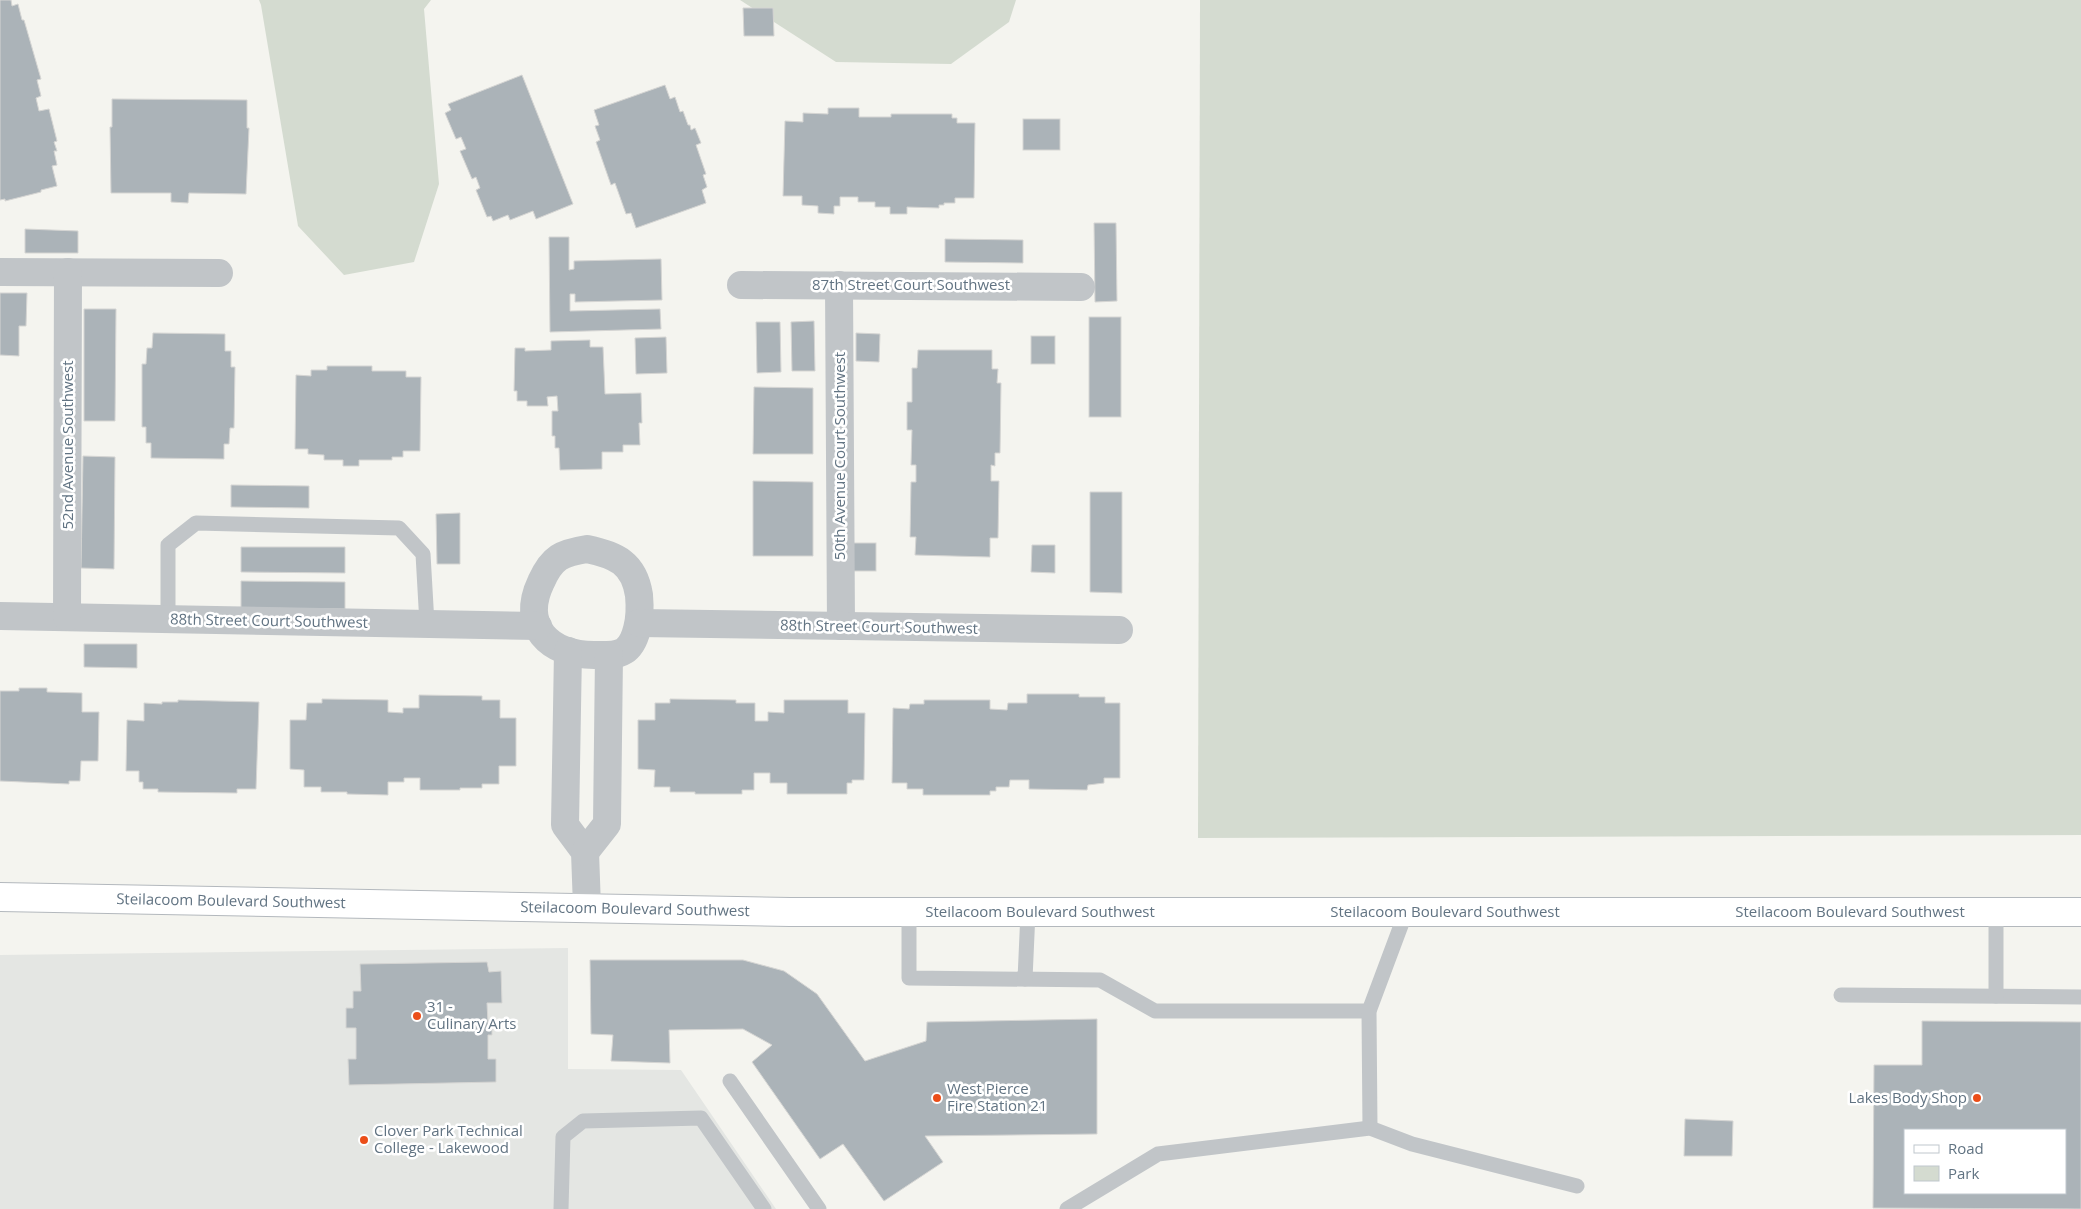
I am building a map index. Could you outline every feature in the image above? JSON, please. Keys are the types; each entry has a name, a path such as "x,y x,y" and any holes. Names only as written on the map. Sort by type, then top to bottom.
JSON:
{"main road":[{"name":"Steilacoom Boulevard Southwest","path":"0,897 790,912 2081,912"}],"street":[{"path":"0,272 219,273"},
{"name":"52nd Avenue Southwest","path":"67,617 68,272"},
{"name":"87th Street Court Southwest","path":"741,285 1081,287"},
{"name":"50th Avenue Court Southwest","path":"839,285 841,626"},
{"path":"587,549 614,556 629,568 636,580 640,604 639,623 634,641 624,651 609,655 578,654 555,647 547,640 538,626 534,608 535,598 548,566 558,556 587,549"},
{"name":"88th Street Court Southwest","path":"0,616 538,626"},
{"name":"88th Street Court Southwest","path":"639,623 1119,630"},
{"path":"568,651 564,825 585,852 587,907"},
{"path":"585,852 607,824 609,655"}],"lane":[{"path":"168,619 168,545 196,523 399,528 424,554 427,624"},
{"path":"909,912 909,978 1100,980 1155,1011 1369,1011"},
{"path":"1026,979 1028,912"},
{"path":"1370,1128 1369,1011 1406,912"},
{"path":"1996,912 1996,996"},
{"path":"1841,995 2081,997"},
{"path":"730,1081 819,1209"},
{"path":"561,1209 564,1137 583,1121 701,1118 764,1209"},
{"path":"1067,1209 1158,1154 1370,1128 1412,1144 1577,1186"}],"shaded area":[{"name":"Clover Park Technical College - Lakewood","path":"568,948 568,1069 681,1070 776,1209 0,1209 0,955"}],"green space":[{"path":"259,0 431,0 424,9 439,184 414,262 344,275 298,226"},
{"path":"740,0 1016,0 1009,22 951,64 836,62"},
{"path":"1200,0 2081,0 2081,835 1198,838"}],"building":[{"path":"0,0 11,0 12,6 18,4 41,79 37,80 41,96 36,98 39,111 49,109 57,141 54,142 57,151 54,151 57,165 52,166 57,186 5,201 5,199 0,200"},
{"path":"743,8 773,8 774,36 744,36"},
{"path":"522,75 573,204 536,219 533,211 510,220 508,215 493,221 491,216 487,217 476,190 480,188 476,177 472,179 460,151 466,149 461,137 456,139 445,113 451,110 448,104"},
{"path":"665,85 670,99 675,97 680,112 683,111 691,130 695,128 701,143 696,145 706,174 703,175 707,187 702,190 706,203 636,228 631,213 626,214 615,183 611,185 596,142 600,140 595,126 599,125 594,110"},
{"path":"112,99 247,100 247,128 249,128 246,194 189,193 188,203 171,202 171,193 111,193 110,127 112,127"},
{"path":"828,108 859,108 859,117 891,117 891,114 952,114 952,118 957,118 957,123 975,123 974,198 955,198 955,203 944,203 944,205 939,205 939,208 907,207 907,214 890,214 890,207 875,207 875,202 858,202 858,197 840,197 840,206 834,206 834,214 818,213 818,206 802,205 802,196 783,196 785,121 803,122 803,113 828,114"},
{"path":"1023,119 1060,119 1060,150 1023,150"},
{"path":"1094,223 1116,223 1117,301 1095,302"},
{"path":"25,229 78,231 78,253 25,253"},
{"path":"549,237 569,237 569,270 574,269 574,261 661,259 662,300 575,302 575,294 570,294 570,311 660,309 661,329 550,332"},
{"path":"945,239 1023,240 1023,263 945,262"},
{"path":"0,293 27,293 26,326 19,326 19,356 0,355"},
{"path":"84,309 116,309 115,421 84,421"},
{"path":"1089,317 1121,317 1121,417 1089,417"},
{"path":"814,321 815,371 792,371 791,322"},
{"path":"756,322 780,322 781,372 757,373"},
{"path":"153,333 225,334 225,351 231,351 231,367 235,367 234,428 230,428 229,444 224,444 224,459 151,458 151,443 146,443 146,427 142,427 142,364 146,364 147,348 152,348"},
{"path":"856,333 880,334 879,362 856,361"},
{"path":"1031,336 1055,336 1055,364 1031,364"},
{"path":"666,337 667,373 636,374 635,338"},
{"path":"590,340 590,347 603,347 605,394 641,393 642,423 639,423 640,445 623,445 623,452 602,452 602,469 560,470 559,448 555,448 555,436 552,436 552,411 558,411 557,396 547,397 548,406 527,406 527,401 517,401 517,391 514,391 515,348 525,348 525,351 551,350 551,341"},
{"path":"918,350 992,350 992,369 998,369 997,383 1001,383 1000,453 995,453 995,466 991,465 991,481 999,481 998,538 990,538 990,557 915,555 916,537 910,537 911,482 916,482 916,465 911,465 912,430 907,430 907,402 912,402 912,368 917,368"},
{"path":"327,366 372,366 372,371 406,371 406,377 421,377 420,451 403,451 403,457 392,457 392,460 359,460 359,466 343,466 343,460 324,460 324,455 308,454 308,449 295,449 296,375 311,376 311,370 327,370"},
{"path":"754,387 813,388 813,454 753,454"},
{"path":"83,456 115,457 114,569 81,568"},
{"path":"753,481 813,482 813,556 753,556"},
{"path":"231,485 309,486 309,508 231,507"},
{"path":"1090,492 1122,492 1122,593 1090,592"},
{"path":"460,513 460,564 437,564 436,514"},
{"path":"853,543 876,543 876,571 853,571"},
{"path":"1032,545 1055,545 1055,573 1031,572"},
{"path":"241,547 345,547 345,573 241,572"},
{"path":"241,581 345,582 345,609 241,608"},
{"path":"84,644 137,644 137,668 84,667"},
{"path":"19,688 47,688 47,692 82,693 82,712 99,712 98,761 81,761 80,781 69,781 69,784 0,781 0,691 19,691"},
{"path":"1027,694 1079,694 1079,697 1105,697 1105,703 1120,703 1120,778 1104,778 1104,783 1088,785 1087,790 1029,789 1029,780 1010,780 1009,787 996,787 996,791 990,791 990,795 923,795 923,789 907,789 907,783 892,783 893,708 909,709 910,704 924,704 924,700 990,700 990,709 1007,710 1008,703 1027,703"},
{"path":"419,695 482,696 482,700 500,700 500,718 516,718 516,766 499,766 499,784 482,784 482,788 420,790 420,778 404,778 404,782 388,782 388,795 321,792 321,787 304,787 304,770 290,769 290,720 306,720 307,703 322,703 322,699 388,700 388,712 403,713 403,708 419,708"},
{"path":"670,699 736,700 736,703 755,703 755,721 768,721 768,712 784,713 784,700 848,700 848,713 865,713 864,780 852,780 852,783 847,783 847,794 787,794 787,783 770,783 770,773 754,773 754,790 742,790 742,794 695,794 695,792 670,792 670,787 654,787 655,770 638,769 638,720 655,720 655,703 670,703"},
{"path":"178,700 259,702 256,789 237,789 237,793 158,792 158,789 143,789 143,782 139,782 139,771 126,771 127,720 144,721 144,703 162,704 162,702 178,702"},
{"name":"West Pierce Fire Station 21","path":"590,960 743,960 784,971 817,994 865,1061 926,1041 927,1022 1097,1019 1097,1134 925,1136 943,1162 884,1201 843,1144 820,1159 752,1062 772,1045 743,1029 669,1030 670,1063 611,1061 613,1035 591,1034"},
{"name":"31 - Culinary Arts","path":"487,962 489,972 501,971 502,1003 487,1003 488,1023 492,1023 492,1035 488,1035 488,1059 496,1059 496,1082 349,1085 348,1059 356,1059 356,1028 346,1028 346,1008 353,1008 353,991 361,991 360,964"},
{"name":"Lakes Body Shop","path":"1922,1021 2081,1022 2081,1209 1873,1208 1874,1065 1922,1065"},
{"path":"1685,1119 1733,1121 1732,1156 1684,1156"}],"place":[{"name":"31 - Culinary Arts","path":"417,1016"},
{"name":"West Pierce Fire Station 21","path":"937,1098"},
{"name":"Lakes Body Shop","path":"1977,1098"},
{"name":"Clover Park Technical College - Lakewood","path":"364,1140"}]}
